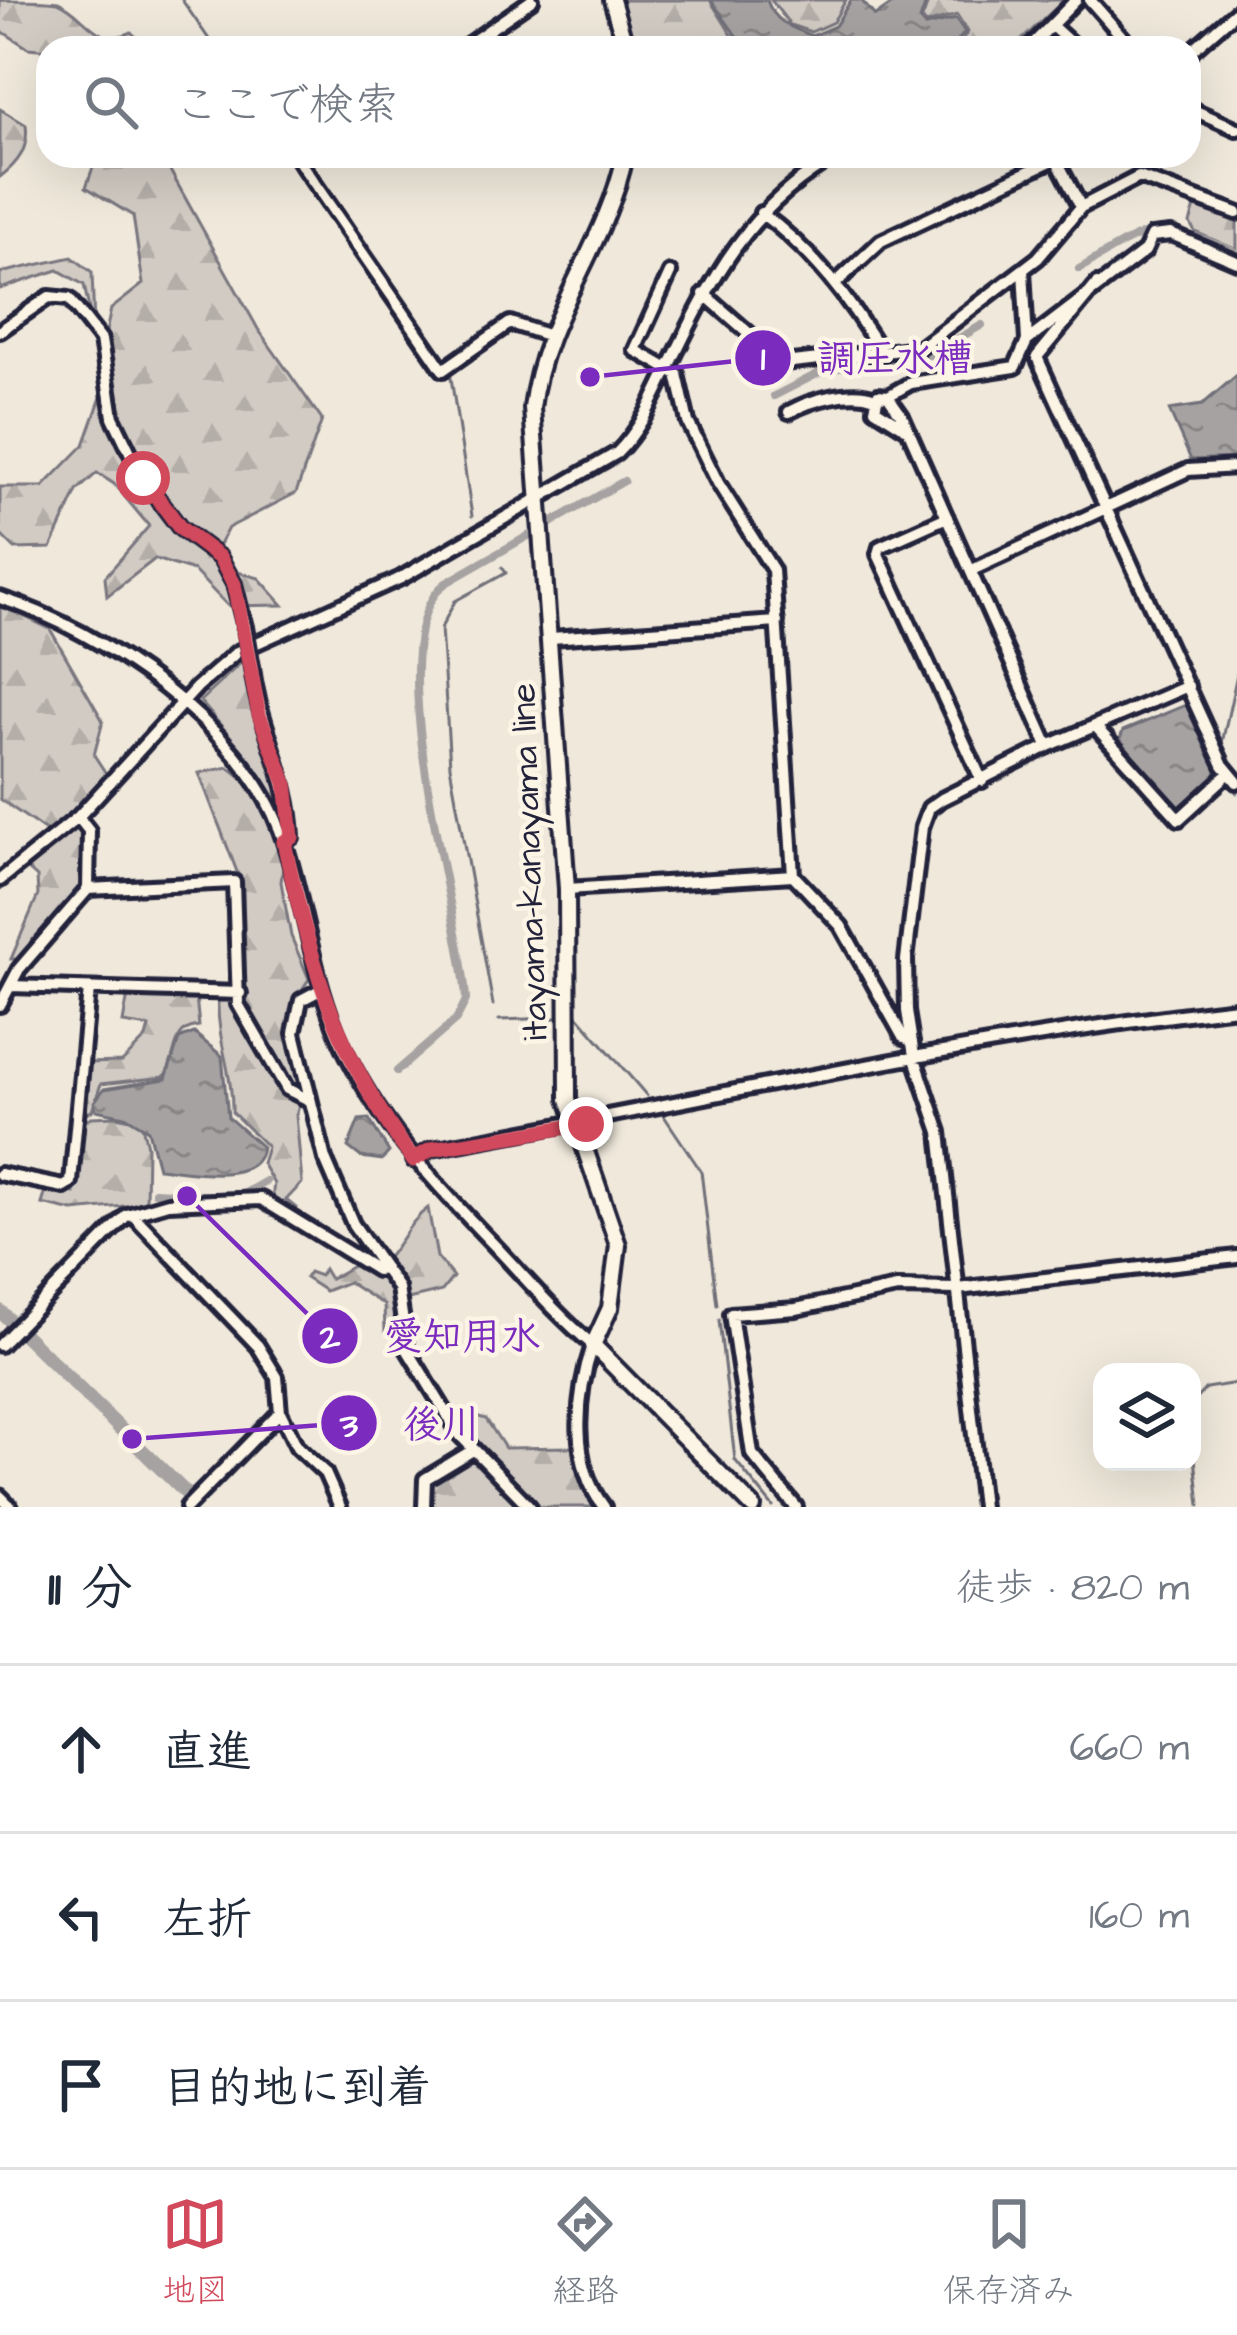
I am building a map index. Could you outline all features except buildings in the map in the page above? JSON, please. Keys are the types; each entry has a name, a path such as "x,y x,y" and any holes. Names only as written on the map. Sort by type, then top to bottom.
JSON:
{"main road":[{"path":"611,0 622,36"},
{"name":"itayama-kanayama line","path":"593,1345 618,1276 618,1245 573,1125 567,1063 567,890 532,408 547,335 602,227 621,168"},
{"path":"593,1345 753,1507"}],"street":[{"path":"480,36 532,0"},
{"path":"1043,36 1076,0"},
{"path":"1090,0 1122,36"},
{"path":"1201,42 1237,11"},
{"path":"1053,27 1063,36"},
{"path":"1201,113 1237,129"},
{"path":"304,168 443,370 510,323 547,335"},
{"path":"0,880 78,817 213,671 256,640 371,594 624,445 729,250 791,185 818,168"},
{"path":"836,283 881,241 1034,168"},
{"path":"1060,168 1081,207"},
{"path":"704,294 783,363 883,355 926,344 1053,244 1081,207 1145,176 1237,213"},
{"path":"761,213 794,237 836,283 883,355"},
{"path":"789,412 808,402 864,393 881,397 902,385 1015,367 1027,341 1145,251 1153,236 1180,237 1237,262"},
{"path":"1023,270 1027,341"},
{"path":"670,273 635,350 677,374 688,422 718,483 773,570 793,875 841,926 903,1037 912,1042"},
{"path":"1097,284 1037,357 1232,778 1179,819 1097,728"},
{"path":"0,331 53,296 73,304 101,340 113,416 143,478 180,528 220,558 234,584 259,715 286,783 292,837 284,842"},
{"path":"881,397 877,412 907,429 1048,746"},
{"path":"972,571 1188,470 1237,467"},
{"path":"947,517 880,547 878,554 982,781"},
{"path":"0,598 90,639 183,704 240,760 284,842 320,991 364,1087 413,1160 593,1345 580,1450 586,1481 604,1507"},
{"path":"551,638 777,622"},
{"path":"982,1507 940,1132 912,1042 906,960 922,826 933,805 1048,746 1188,686"},
{"path":"0,1005 19,968 88,890 89,831 78,817"},
{"path":"567,890 793,875"},
{"path":"88,890 234,882 242,1014 287,1089 309,1100"},
{"path":"10,986 240,993"},
{"path":"0,1174 64,1187 71,1182 89,989"},
{"path":"320,991 301,1000 295,1017 309,1100 326,1159 353,1225 400,1294 407,1349 472,1450 530,1507"},
{"path":"413,1160 432,1149 573,1125 769,1081 1237,1008"},
{"path":"0,1346 131,1214 168,1203 261,1199 377,1270 385,1269"},
{"path":"131,1214 259,1346 277,1378 280,1412 302,1455 328,1478 340,1507"},
{"path":"796,1507 752,1454 731,1314 796,1310 897,1288 958,1289 1237,1257"},
{"path":"188,1507 280,1412"},
{"path":"424,1507 425,1479 472,1450"}],"green space":[{"path":"0,0 58,2 108,36 36,36 36,49 0,30"},
{"path":"618,0 710,0 732,36 630,36"},
{"path":"771,0 846,0 833,22 811,32 790,25"},
{"path":"929,0 1064,0 1026,36 965,36 968,32 957,15 926,24 922,19"},
{"path":"0,109 26,125 26,141 21,155 0,177"},
{"path":"93,168 169,168 258,329 322,420 296,493 228,528 212,558 220,567 259,578 283,605 228,606 194,571 155,559 107,596 105,577 149,526 114,484 97,473 77,491 51,548 15,549 0,534 0,487 43,487 84,445 105,386 84,285 58,270 0,289 0,273 72,257 92,272 94,325 106,332 111,309 143,284 133,216 86,187"},
{"path":"1197,200 1237,216 1237,250 1195,232 1190,223"},
{"path":"0,605 50,629 103,721 94,755 107,775 50,834 0,799"},
{"path":"244,660 252,710 282,785 288,828 281,882 291,936 309,979 291,1006 291,1042 303,1091 296,1115 302,1183 286,1200 296,1208 293,1215 274,1200 274,1184 262,1163 267,1147 232,1112 218,1016 218,1001 242,999 239,877 199,773 228,767 240,776 251,761 200,701"},
{"path":"78,824 87,831 86,884 24,959 11,959 38,895 37,877 27,868"},
{"path":"128,994 196,997 199,1026 183,1032 164,1077 101,1084 92,1111 78,1117 85,1063 122,1062 146,1038 149,1027 123,1023"},
{"path":"91,1117 141,1121 147,1146 146,1204 73,1211 42,1204 46,1191 74,1193 80,1125"},
{"path":"428,1208 437,1257 453,1277 442,1291 404,1300 400,1331 385,1331 384,1305 348,1282 325,1291 305,1278 309,1272 320,1276 324,1269 330,1279 358,1263 379,1267"},
{"path":"449,1408 486,1419 505,1448 573,1447 585,1492 609,1507 428,1507 427,1486 480,1449"}],"water":[{"path":"711,0 767,0 779,19 812,36 736,36"},
{"path":"851,0 861,0 875,16 898,0 927,0 920,20 925,26 956,19 965,32 962,36 812,36 835,26"},
{"path":"1237,375 1237,458 1191,460 1169,410 1202,405"},
{"path":"1186,705 1216,769 1214,781 1178,813 1120,739 1123,731"},
{"path":"194,1033 222,1056 228,1117 262,1147 258,1159 235,1172 158,1168 148,1130 125,1116 96,1110 94,1102 104,1089 166,1079 179,1039"},
{"path":"369,1119 389,1152 382,1160 361,1157 348,1147 359,1120"}],"waterway":[{"path":"182,0 207,36"},
{"path":"314,168 376,261"},
{"path":"1079,269 1155,231 1188,235 1237,253"},
{"path":"383,270 444,361"},
{"path":"774,396 825,370 930,355 982,325"},
{"path":"450,371 472,516"},
{"path":"397,1071 456,1020 466,1000 419,716 417,659 425,613 446,583 624,481"},
{"path":"493,1005 450,766 441,628 455,601 506,573 502,567"},
{"path":"1221,748 1237,674"},
{"path":"1229,784 1237,793"},
{"path":"578,1016 647,1096"},
{"path":"499,1020 556,1018"},
{"path":"662,1113 701,1171 717,1305"},
{"path":"240,1196 266,1181"},
{"path":"155,1192 219,1196"},
{"path":"0,1311 190,1497"},
{"path":"719,1320 735,1460 773,1507"},
{"path":"1201,1393 1206,1388 1237,1383"},
{"path":"1196,1471 1200,1505"}],"place":[{"name":"調圧水槽","path":"590,377"},
{"name":"愛知用水","path":"187,1196"},
{"name":"後川","path":"132,1439"}],"route":[{"path":"143,478 180,528 220,558 234,584 259,715 286,783 292,837 284,842 320,991 364,1087 394,1135 413,1160 432,1149 586,1124"}]}
